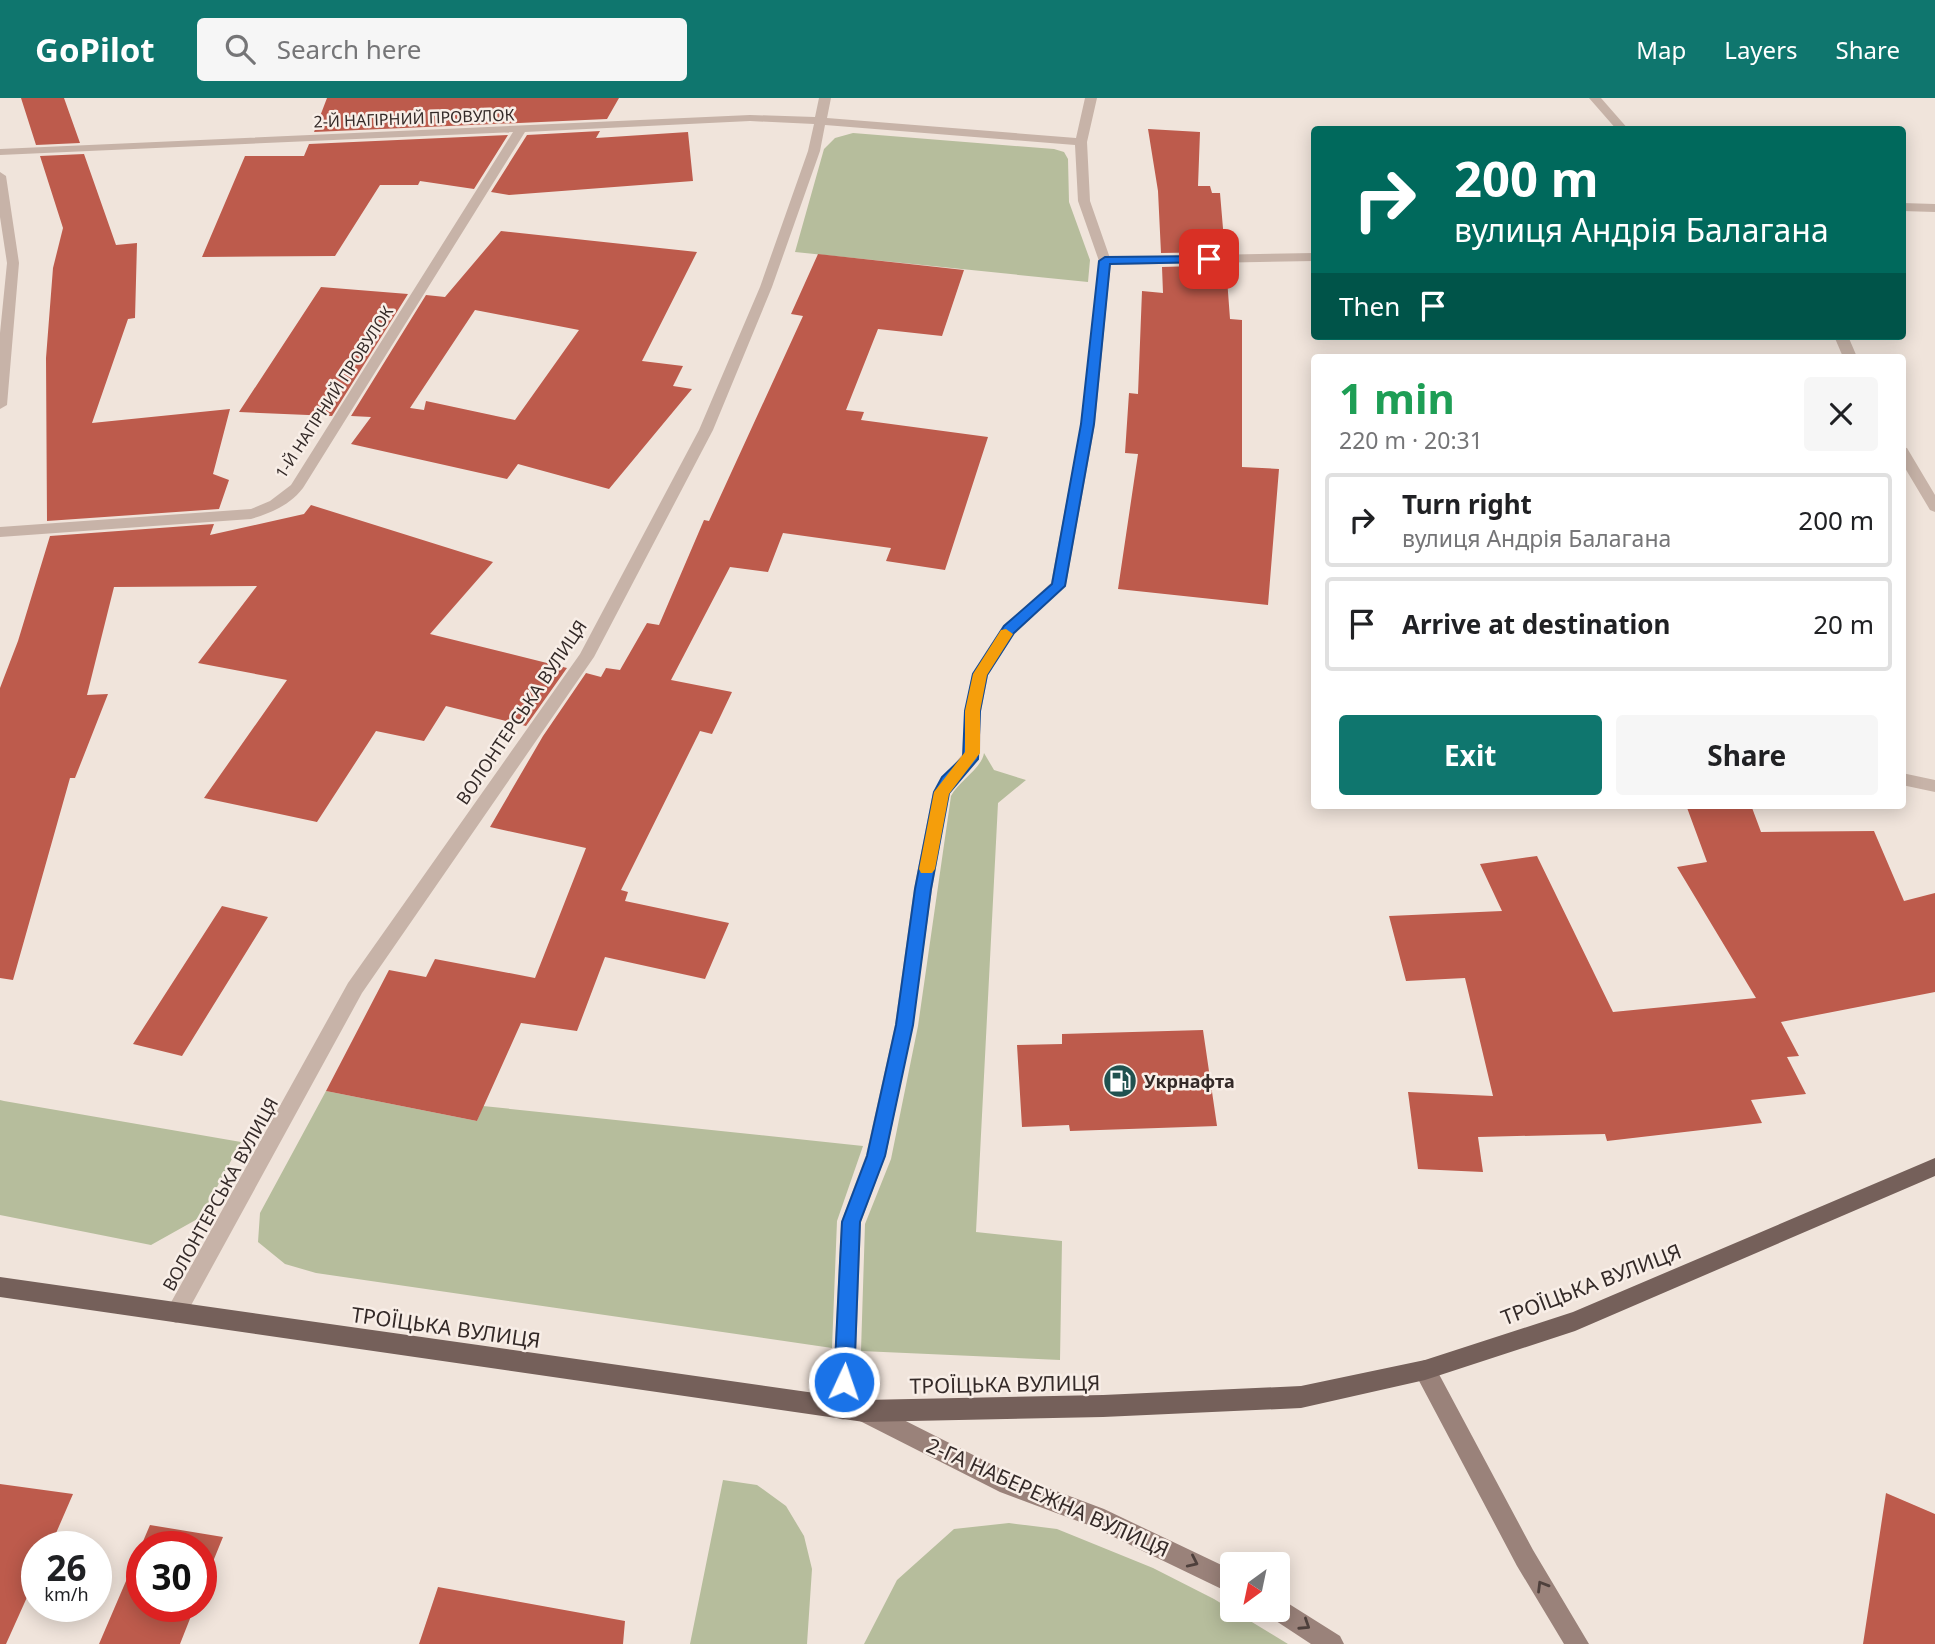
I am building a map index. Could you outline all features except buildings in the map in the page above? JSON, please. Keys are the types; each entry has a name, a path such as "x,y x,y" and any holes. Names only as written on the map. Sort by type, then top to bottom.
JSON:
{"main road":[{"name":"ТРОЇЦЬКА ВУЛИЦЯ","path":"0,1287 853,1410 1104,1406 1301,1397 1425,1370 1575,1321 1935,1167"},
{"path":"1425,1370 1525,1558 1577,1644"},
{"name":"2-ГА НАБЕРЕЖНА ВУЛИЦЯ","path":"853,1410 1008,1484 1096,1517 1220,1576"},
{"path":"1290,1616 1332,1644"}],"street":[{"name":"ВОЛОНТЕРСЬКА ВУЛИЦЯ","path":"176,1313 355,988 586,657 706,430 766,287 814,151 824,98"},
{"path":"853,1410 851,1222 876,1156 904,1025 923,889 941,792 970,759 973,711 980,674 1009,630 1058,586 1087,424 1105,261 1084,201 1081,142 1091,98"},
{"path":"1595,98 1620,126"},
{"name":"2-Й НАГІРНИЙ ПРОВУЛОК","path":"0,152 750,118 844,122 1081,142"},
{"name":"1-Й НАГІРНИЙ ПРОВУЛОК","path":"0,532 251,514 268,510 282,502 296,488 521,129"},
{"path":"0,176 13,263 0,405"},
{"path":"1906,206 1935,208"},
{"path":"1105,261 1311,257"},
{"path":"1906,459 1935,507"},
{"path":"1906,780 1935,786"}],"green space":[{"path":"853,133 1064,152 1068,159 1069,202 1090,260 1088,282 795,252 824,149 835,138"},
{"path":"984,753 994,770 1026,780 998,803 976,1232 1062,1241 1060,1360 861,1351 865,1224 891,1159 918,1026 951,796 979,764"},
{"path":"326,1091 477,1121 483,1106 863,1146 837,1221 832,1348 316,1273 285,1264 258,1242 260,1213"},
{"path":"0,1100 241,1142 201,1217 151,1245 0,1215"},
{"path":"723,1480 757,1485 786,1506 804,1536 812,1569 807,1644 690,1644"},
{"path":"1009,1523 1057,1529 1153,1568 1214,1599 1220,1603 1220,1622 1252,1622 1288,1644 864,1644 897,1580 954,1529"}],"slow traffic":[{"path":"927,869 941,792 970,759 972,753 973,711 980,674 1006,634"}],"place":[{"name":"Укрнафта","path":"1120,1081"}],"route":[{"path":"844,1382 851,1222 876,1156 904,1025 923,889 941,792 970,759 972,753 973,711 980,674 1009,630 1058,586 1087,424 1105,261 1209,259"}]}
